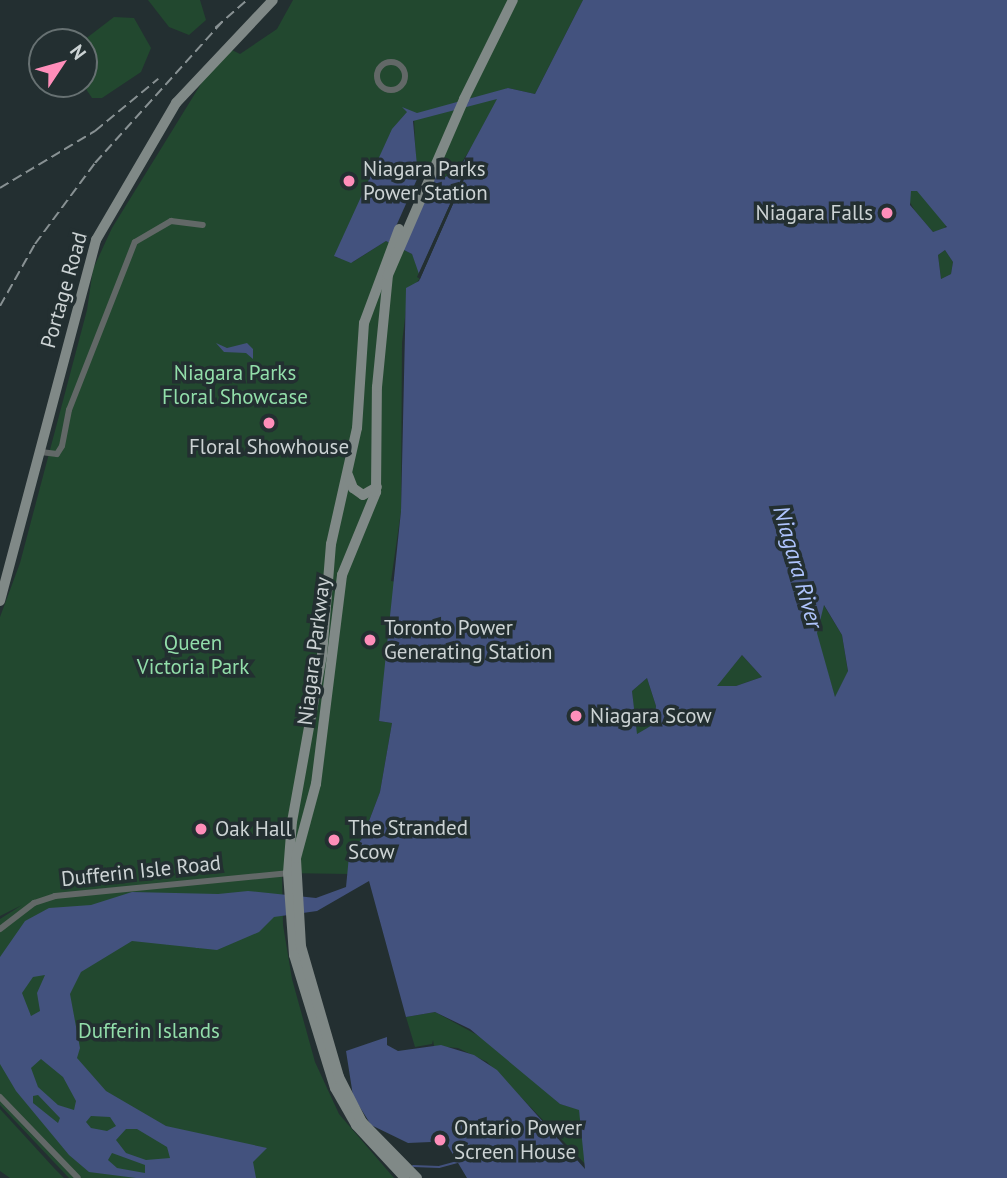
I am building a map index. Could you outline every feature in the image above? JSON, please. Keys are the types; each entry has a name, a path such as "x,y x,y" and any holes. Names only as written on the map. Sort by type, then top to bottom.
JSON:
{"main road":[{"name":"Portage Road","path":"0,601 15,554 96,240 176,103 273,0"},
{"name":"Niagara Parkway","path":"412,1177 397,1165 362,1122 344,1089 308,980 293,920 292,821 322,655 331,544 357,428 364,323 394,247 506,0"},
{"name":"Niagara Parkway","path":"458,105 513,0"},
{"name":"Niagara Parkway","path":"292,873 300,833 316,784 342,575 371,513 377,487 380,339 386,281 394,247"},
{"path":"348,475 353,488 363,495 373,493 377,487"},
{"path":"0,612 15,554"}],"street":[{"path":"390,62 398,64 404,74 402,84 385,89 379,83 379,69 390,62"},
{"path":"41,452 57,454 62,446 69,410 135,242 171,222 203,225"},
{"name":"Dufferin Isle Road","path":"0,929 34,903 55,896 292,873"},
{"path":"0,1097 78,1178"}],"green space":[{"path":"148,0 200,0 206,20 189,35 169,27"},
{"name":"Queen Victoria Park","path":"293,0 583,0 535,94 508,88 495,94 499,104 453,176 443,178 416,165 414,119 335,257 353,262 386,241 412,254 422,276 408,293 402,343 401,511 391,581 397,582 379,721 392,723 380,792 363,837 349,856 350,874 282,873 283,925 292,979 315,1062 339,1114 394,1178 69,1178 0,1105 0,919 22,905 0,916 0,617 20,563 87,310 93,269 112,228 204,79 232,50 240,54 277,29"},
{"path":"114,17 134,18 151,48 141,72 102,98 98,98 98,29"},
{"path":"917,190 947,223 944,230 933,232 915,211 908,199 911,191"},
{"path":"945,250 953,262 951,274 941,279 938,255"},
{"path":"823,604 842,635 848,672 835,698 816,633"},
{"path":"742,655 762,677 736,686 716,686"},
{"path":"647,678 656,706 654,724 636,735 632,691"},
{"path":"435,1012 492,1043 560,1104 579,1109 589,1168 487,1062 458,1048 434,1046 433,1040 432,1044 415,1047 406,1017"},
{"path":"0,1109 64,1178 10,1178 0,1171"}],"water":[{"name":"Niagara River","path":"583,0 1007,0 1007,1178 467,1178 442,1136 431,1142 408,1143 371,1125 353,1096 346,1051 387,1037 387,1045 398,1051 441,1045 474,1055 497,1070 585,1169 579,1110 560,1104 470,1029 435,1012 406,1017 369,881 317,911 274,917 259,932 217,950 132,941 81,972 70,994 80,1048 77,1058 106,1091 166,1126 267,1148 253,1162 256,1178 136,1178 89,1172 69,1155 16,1091 0,1064 0,957 25,921 49,908 91,905 132,892 218,894 248,891 316,898 346,887 349,856 363,837 380,792 392,723 379,721 401,511 406,288 419,281 464,179 462,164 497,99 413,121 417,166 443,178 458,171 462,177 419,274 412,254 386,241 351,263 334,256 392,129 407,112 402,107 417,113 508,88 535,94","holes":["911,191 917,191 947,227 933,232 910,205","945,250 953,262 951,274 941,279 938,255","824,605 842,635 848,671 835,697 817,633","742,655 762,677 736,686 717,686","647,678 656,706 654,724 637,734 632,691","45,975 37,993 40,1011 31,1016 22,993 33,977","41,1059 63,1077 76,1101 74,1110 58,1105 38,1087 31,1068","38,1095 60,1118 58,1123 33,1103 33,1096","91,1116 110,1117 116,1126 107,1131 91,1128 86,1122","126,1129 137,1129 167,1147 170,1158 146,1160 126,1153 116,1140","112,1153 145,1165 145,1173 117,1168 108,1160"]},
{"path":"216,343 227,348 247,343 253,349 253,359 246,353 224,352"}],"pier":[{"path":"422,168 436,175 403,249 389,242"},
{"path":"461,169 464,179 420,279 417,277 462,178"}],"waterway":[{"path":"413,1166 439,1167 458,1162"}],"railway":[{"path":"215,28 247,0"},
{"path":"0,306 35,244 95,163 223,21"},
{"path":"0,188 95,131 158,79"}],"place":[{"name":"Niagara Parks Power Station","path":"349,181"},
{"name":"Niagara Falls","path":"887,213"},
{"name":"Floral Showhouse","path":"269,423"},
{"name":"Toronto Power Generating Station","path":"370,640"},
{"name":"Niagara Scow","path":"576,716"},
{"name":"Oak Hall","path":"201,829"},
{"name":"The Stranded Scow","path":"334,840"},
{"name":"Ontario Power Screen House","path":"440,1140"}],"park label":[{"name":"Niagara Parks Floral Showcase","path":"235,385"},
{"name":"Dufferin Islands","path":"149,1031"}]}
